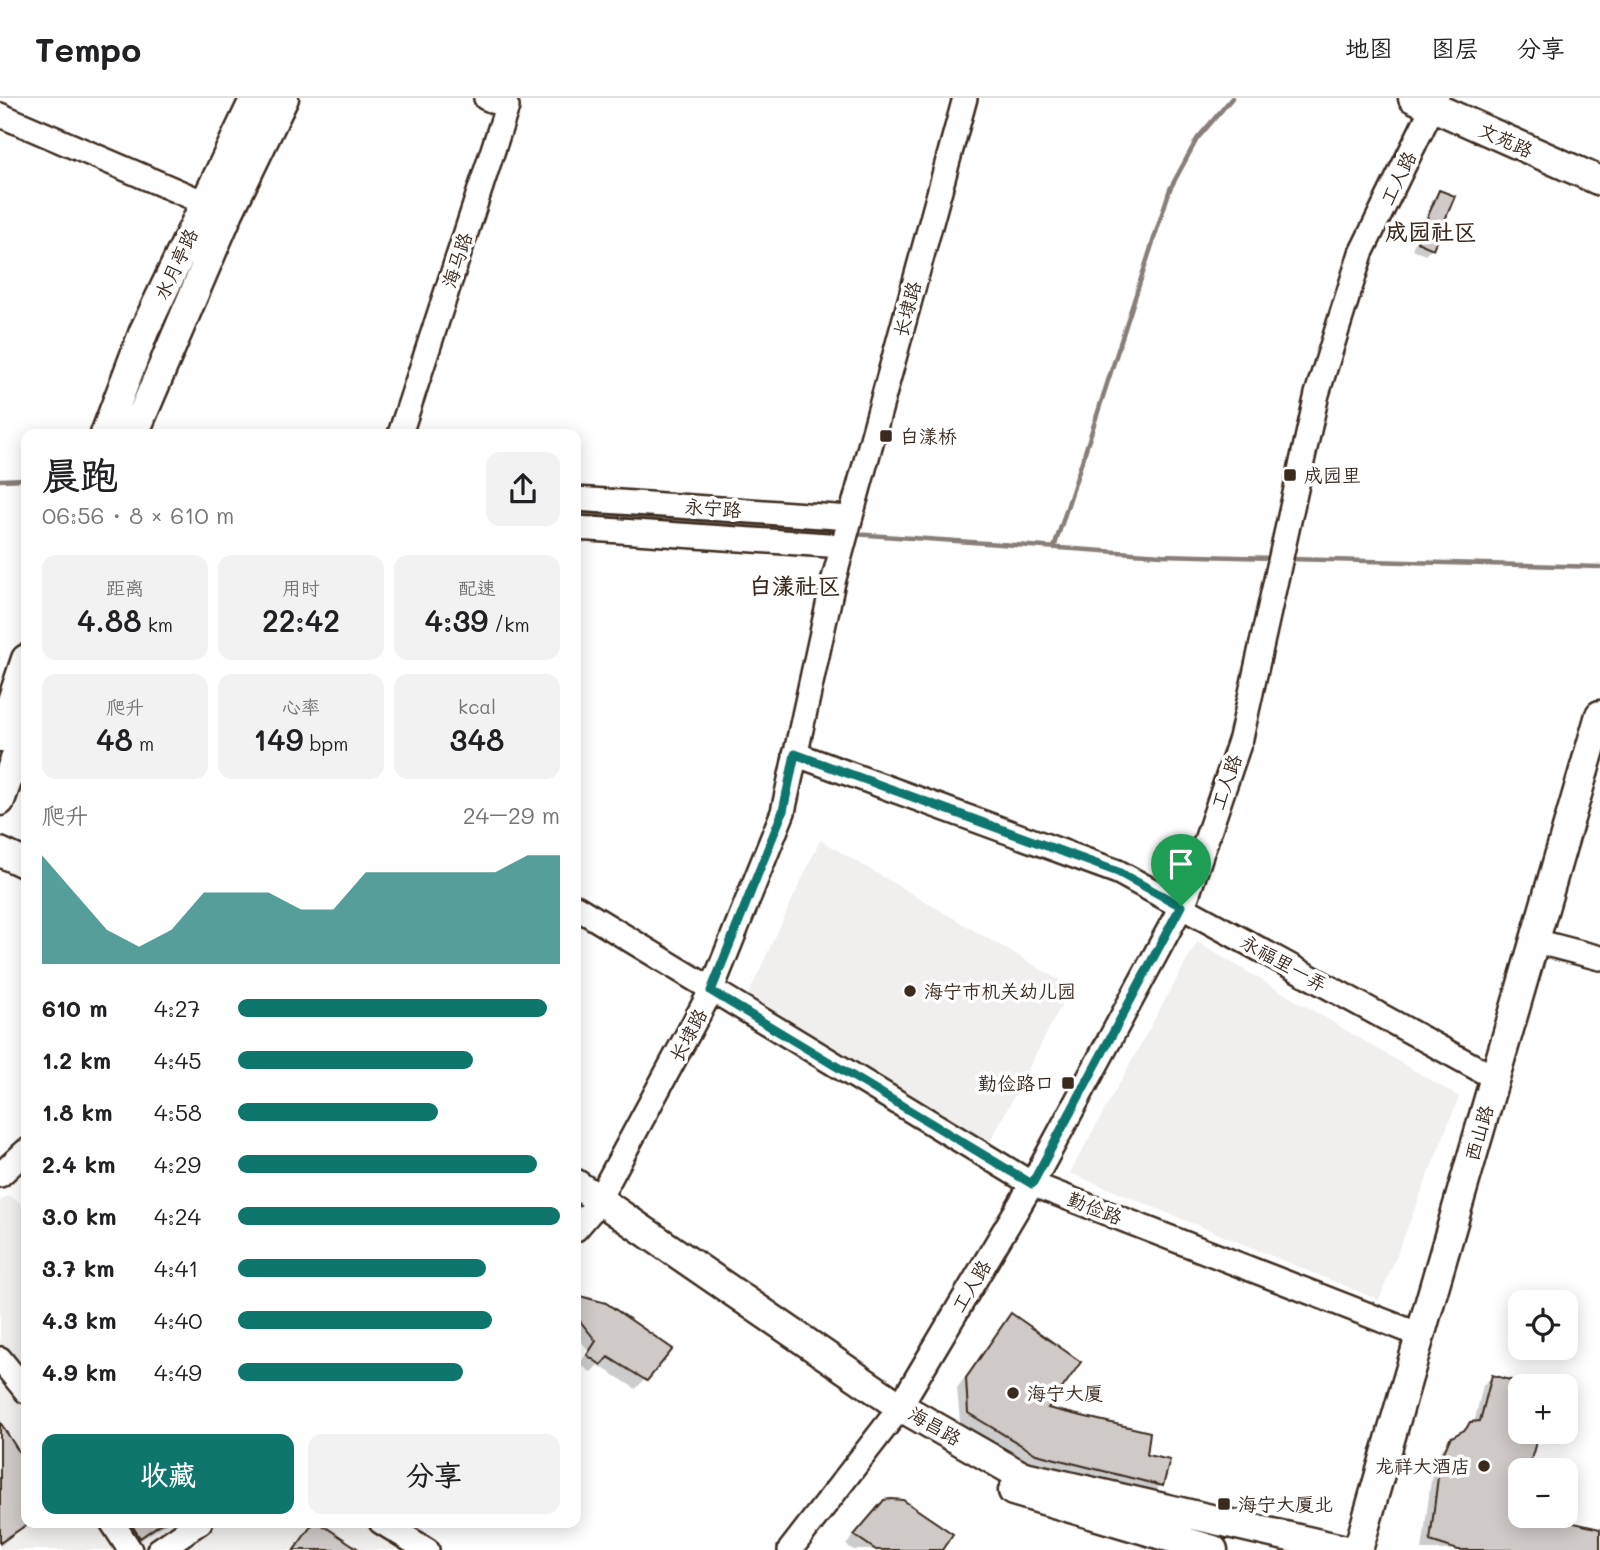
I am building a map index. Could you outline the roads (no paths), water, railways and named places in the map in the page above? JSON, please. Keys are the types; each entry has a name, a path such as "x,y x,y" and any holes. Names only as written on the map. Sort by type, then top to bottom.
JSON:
{"main road":[{"name":"水月亭路","path":"107,429 144,331 255,98"},
{"name":"水月亭路","path":"136,429 229,212 284,98"},
{"name":"文苑路","path":"1433,100 1600,163"},
{"name":"文苑路","path":"1433,100 1600,181"},
{"path":"0,737 21,674"},
{"name":"西山路","path":"1358,1550 1600,715"},
{"path":"0,801 21,742"},
{"path":"0,852 21,862"},
{"path":"0,867 21,876"},
{"name":"海昌路","path":"590,1201 897,1409 1009,1490 1213,1550"},
{"name":"海昌路","path":"897,1409 1020,1475 1346,1550"}],"street":[{"name":"海马路","path":"402,429 507,107 486,98"},
{"name":"长埭路","path":"581,1219 711,991 783,811 846,532 965,98"},
{"name":"工人路","path":"790,1550 897,1409 1032,1184 1187,896 1241,738 1317,394 1361,253 1433,100"},
{"path":"0,115 205,203"},
{"name":"永宁路","path":"581,500 846,532"},
{"path":"581,528 846,532"},
{"name":"永福里一弄","path":"795,754 1118,872 1495,1078"},
{"name":"勤俭路","path":"581,910 1032,1184 1420,1335"},
{"path":"1535,941 1600,958"},
{"path":"0,1359 21,1385"},
{"path":"116,1528 130,1550"},
{"path":"159,1550 191,1528"},
{"path":"391,1528 427,1550"}],"waterway":[{"path":"1054,548 1170,189 1197,139 1232,98"},
{"path":"0,480 21,479"},
{"path":"581,514 841,533"},
{"path":"853,534 1162,555 1274,558"},
{"path":"1289,559 1600,567"}],"place":[{"name":"白漾桥","path":"886,436"},
{"name":"成园里","path":"1290,475"},
{"name":"海宁市机关幼儿园","path":"910,991"},
{"name":"勤俭路口","path":"1068,1083"},
{"name":"海宁大厦","path":"1013,1393"},
{"name":"龙祥大酒店","path":"1484,1466"},
{"name":"海宁大厦北","path":"1224,1504"}],"district":[{"name":"成园社区","path":"1431,232"},
{"name":"白漾社区","path":"795,586"}]}
